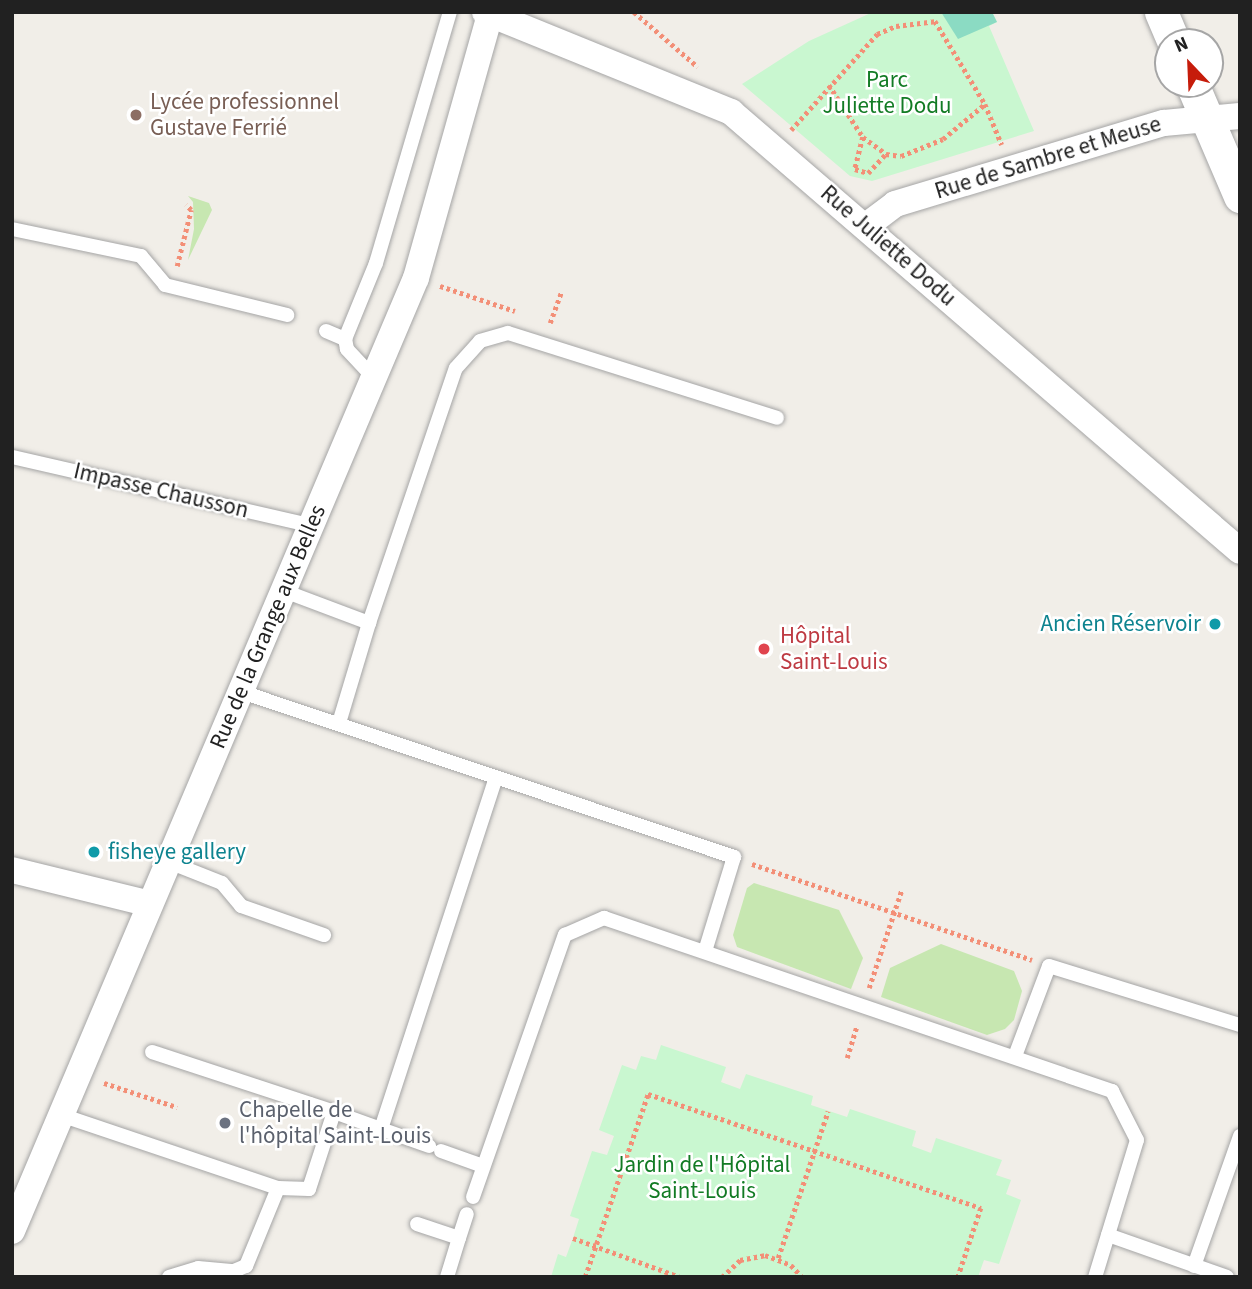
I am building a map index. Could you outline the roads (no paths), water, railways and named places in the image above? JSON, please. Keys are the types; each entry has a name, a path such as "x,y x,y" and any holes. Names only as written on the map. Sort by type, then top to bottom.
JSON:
{"street":[{"name":"Rue Juliette Dodu","path":"489,13 732,113 1240,551"},
{"name":"Rue de la Grange aux Belles","path":"12,1231 242,692 372,376 416,278 489,13"},
{"path":"1198,98 1240,196"},
{"name":"Rue de Sambre et Meuse","path":"866,226 895,204 1164,123 1240,116"},
{"path":"12,870 150,904"}],"lane":[{"path":"372,376 346,349 345,339 376,263 450,12"},
{"path":"12,229 141,256 171,287 287,315"},
{"path":"326,331 345,339"},
{"path":"339,723 369,623 456,368 480,341 508,332 777,418"},
{"name":"Impasse Chausson","path":"12,457 310,525"},
{"path":"284,591 369,623"},
{"path":"242,692 734,857 705,951"},
{"path":"381,1129 496,777"},
{"path":"169,862 222,883 240,906 324,935"},
{"path":"473,1196 565,935 604,918 864,1003 1112,1090 1137,1140 1095,1277"},
{"path":"1015,1056 1049,966 1240,1025"},
{"path":"152,1052 334,1112 483,1166"},
{"path":"61,1115 278,1188 309,1189 334,1112"},
{"path":"1194,1266 1240,1136"},
{"path":"169,1277 198,1268 234,1271 246,1266 278,1188"},
{"path":"447,1277 467,1213"},
{"path":"417,1224 459,1238"},
{"path":"1108,1236 1227,1277"}],"place":[{"name":"Lycée professionnel Gustave Ferrié","path":"136,115"},
{"name":"Ancien Réservoir","path":"1215,624"},
{"name":"Hôpital Saint-Louis","path":"764,649"},
{"name":"fisheye gallery","path":"94,852"},
{"name":"Chapelle de l'hôpital Saint-Louis","path":"225,1123"}],"park label":[{"name":"Parc Juliette Dodu","path":"887,93"},
{"name":"Jardin de l'Hôpital Saint-Louis","path":"702,1178"}]}
